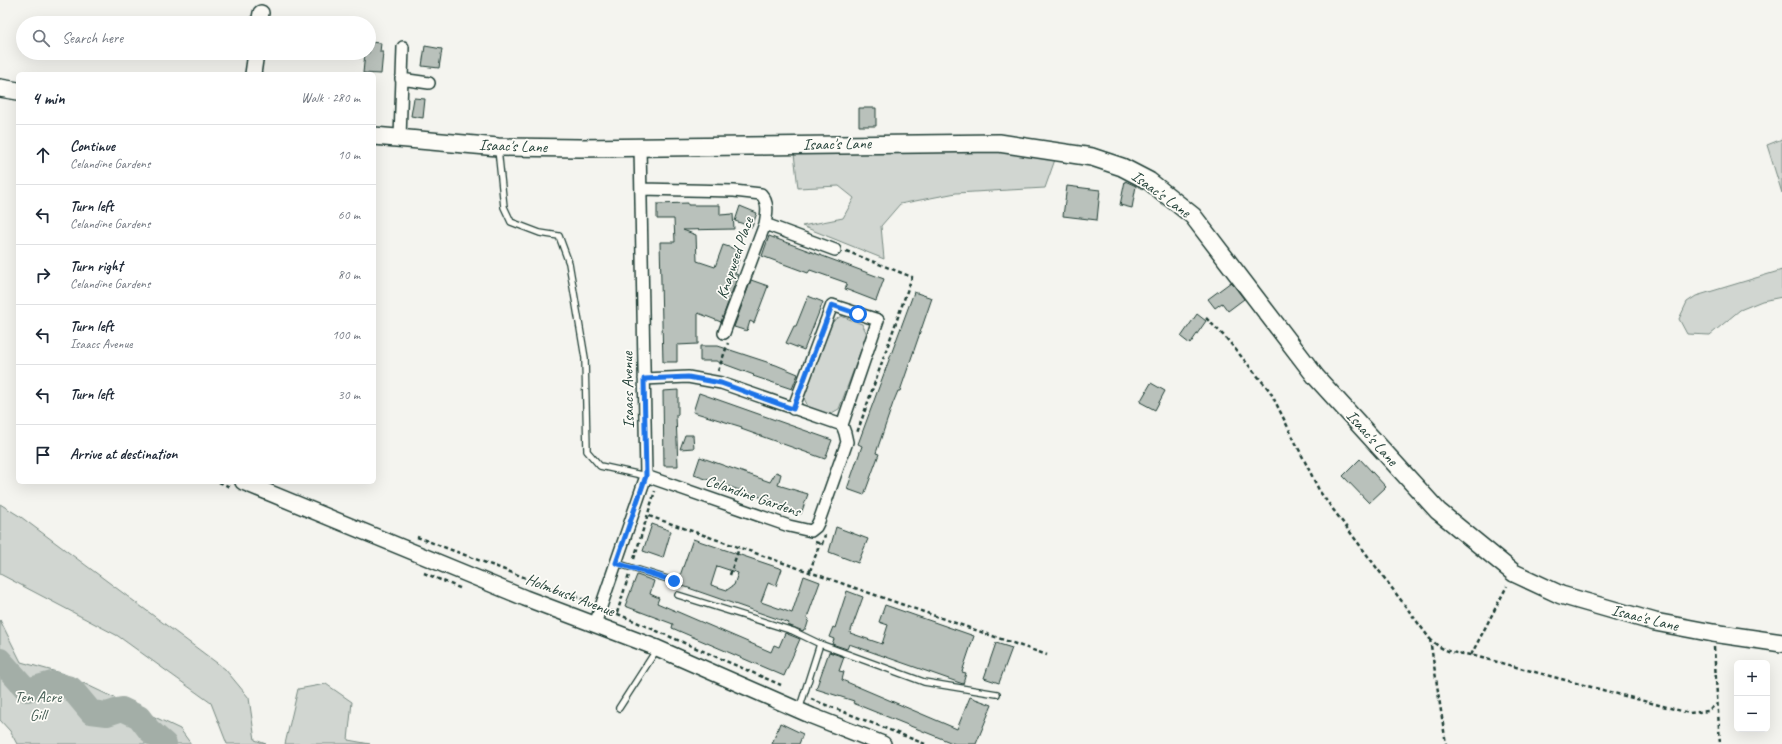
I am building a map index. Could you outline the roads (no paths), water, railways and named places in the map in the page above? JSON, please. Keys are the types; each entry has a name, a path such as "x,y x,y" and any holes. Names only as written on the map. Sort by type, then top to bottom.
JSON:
{"main road":[{"path":"0,88 16,91"},
{"name":"Isaac's Lane","path":"376,136 498,147 580,148 640,146 999,143 1092,157 1122,167 1149,181 1193,216 1321,383 1438,511 1514,573 1561,595 1655,622 1713,633 1782,643"}],"street":[{"path":"400,138 403,47"},
{"path":"253,72 255,60"},
{"path":"401,80 429,83"},
{"name":"Isaacs Avenue","path":"595,624 646,476 640,146"},
{"name":"Knapweed Place","path":"641,189 734,191 761,194 765,199 767,211 765,224 724,333"},
{"path":"765,224 835,250"},
{"path":"644,379 688,377 721,383 793,409 842,425 878,320 832,305 793,409"},
{"name":"Celandine Gardens","path":"646,476 789,526 811,530 816,527 819,521 847,442 846,433 842,425"},
{"name":"Holmbush Avenue","path":"248,484 525,598 657,648 799,710 882,744"}],"lane":[{"path":"498,147 504,207 511,222 540,233 559,236 569,263 585,358 587,451 600,466 646,476"},
{"path":"616,563 674,581"},
{"path":"678,595 793,631 820,644 924,682 996,694"},
{"path":"799,710 820,644"},
{"path":"619,708 657,648"}],"waterway":[{"path":"0,660 27,690 52,683 71,688 91,712 107,714 122,709 139,717 149,730 165,744"}],"park label":[{"name":"Ten Acre Gill","path":"38,706"}]}
